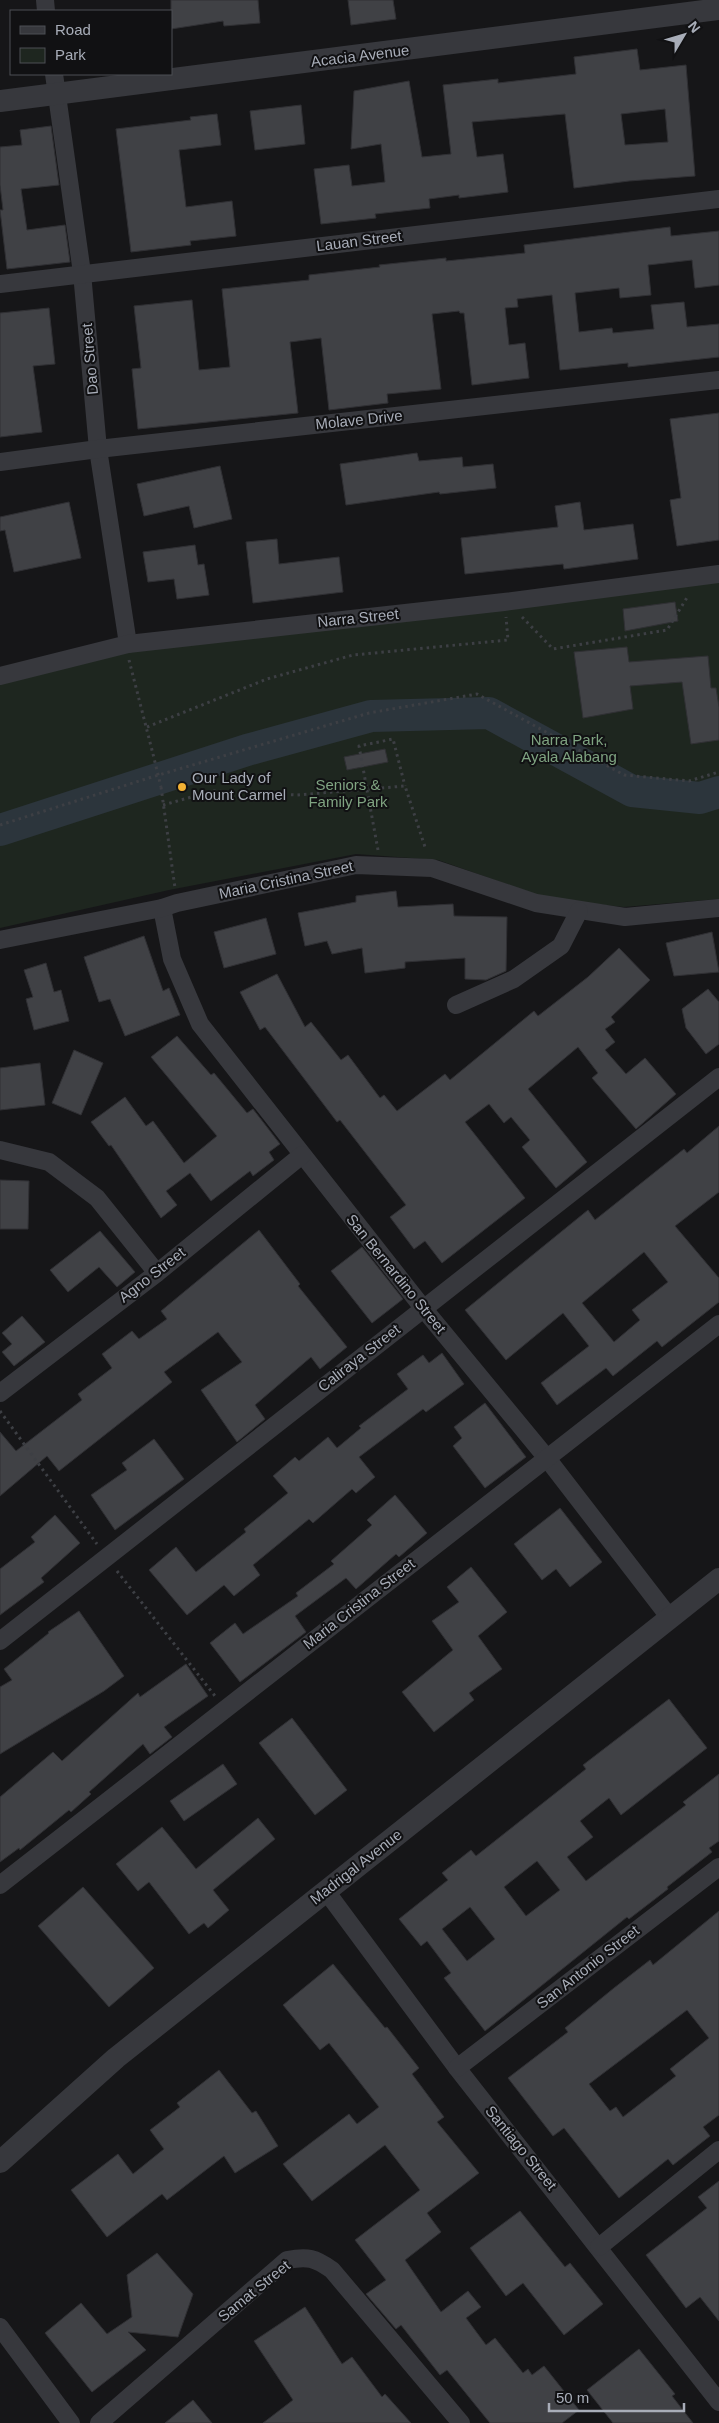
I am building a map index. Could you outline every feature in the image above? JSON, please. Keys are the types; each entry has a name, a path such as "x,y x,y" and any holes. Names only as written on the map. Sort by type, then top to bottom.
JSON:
{"street":[{"name":"Acacia Avenue","path":"172,71 719,9"},
{"name":"Acacia Avenue","path":"0,102 55,84 135,75"},
{"name":"Dao Street","path":"55,84 82,273 98,449 127,649"},
{"name":"Lauan Street","path":"0,284 719,199"},
{"name":"Molave Drive","path":"0,462 98,449 719,380"},
{"name":"Narra Street","path":"0,676 127,649 505,610 719,574"},
{"name":"Maria Cristina Street","path":"0,940 169,906 356,865 432,868 536,903 625,917 719,908"},
{"name":"San Bernardino Street","path":"169,906 172,959 200,1024 423,1308 546,1457 670,1618"},
{"path":"456,1005 514,979 561,946 579,911"},
{"name":"Caliraya Street","path":"0,1641 719,1077"},
{"path":"0,1150 50,1162 97,1198 157,1273"},
{"name":"Agno Street","path":"0,1393 157,1273 302,1155"},
{"name":"Maria Cristina Street","path":"0,1885 546,1457 719,1324"},
{"name":"Madrigal Avenue","path":"0,2162 116,2058 719,1579"},
{"name":"San Antonio Street","path":"457,2068 719,1867"},
{"name":"Santiago Street","path":"326,1891 457,2068 719,2402"},
{"path":"599,2247 719,2150"},
{"name":"Samat Street","path":"99,2423 287,2260 305,2256 320,2261 332,2270 461,2423"},
{"path":"0,2327 71,2423"}],"path":[{"path":"505,610 520,616 553,649 667,630 687,596 695,595"},
{"path":"147,726 267,679 354,655 508,640 505,610"},
{"path":"496,619 505,610"},
{"path":"127,649 139,659"},
{"path":"120,662 127,649"},
{"path":"127,649 161,787 169,906"},
{"path":"0,825 152,777 369,713 477,694 624,775 689,781 719,772"},
{"path":"381,866 359,746 392,739 405,786 432,868"},
{"path":"163,805 214,791 297,794 405,786"}],"green space":[{"name":"Narra Park, Ayala Alabang","path":"719,581 719,899 624,907 576,902 544,897 438,860 356,854 169,890 0,928 0,682 124,651"}],"building":[{"path":"171,0 258,0 260,23 224,26 223,21 172,29"},
{"path":"348,0 393,0 396,19 351,25"},
{"path":"637,49 640,70 686,65 695,176 629,181 574,188 565,114 472,122 477,157 503,154 508,192 459,198 459,195 429,199 430,208 375,214 376,218 321,224 314,169 349,165 352,186 385,182 381,144 351,149 354,91 409,81 422,157 451,154 443,85 498,79 498,83 576,74 574,57","holes":["665,109 668,142 625,145 621,114"]},
{"path":"301,105 305,144 255,150 250,111"},
{"path":"217,114 221,145 179,150 186,207 232,201 236,236 190,241 191,245 131,252 116,129 191,120 190,117"},
{"path":"51,126 59,185 21,189 27,230 65,225 70,262 7,269 0,210 3,210 0,185 0,147 22,145 20,130"},
{"path":"670,227 671,236 719,231 719,285 695,288 692,260 648,265 651,295 620,298 619,288 575,293 579,332 612,328 613,333 654,329 651,305 684,302 687,327 719,324 719,357 628,367 628,363 560,370 552,295 517,299 518,307 505,308 509,345 525,343 529,378 472,385 464,313 459,311 432,314 441,389 387,394 388,403 329,410 321,338 290,342 298,413 138,429 132,369 141,368 134,306 192,300 199,370 230,367 222,289 309,280 309,275 380,267 379,265 446,258 446,261 525,253 524,245"},
{"path":"49,308 55,364 33,366 42,432 0,437 0,313"},
{"path":"719,413 719,540 677,546 670,500 681,498 670,419"},
{"path":"417,453 419,461 462,457 463,467 493,464 496,488 440,494 439,492 346,505 340,464"},
{"path":"220,466 232,519 194,528 189,506 144,516 137,484"},
{"path":"69,502 81,558 14,572 5,530 0,531 0,517"},
{"path":"580,502 584,530 633,524 638,559 564,569 563,564 465,574 461,538 558,527 555,506"},
{"path":"277,539 279,564 339,557 343,592 253,603 246,542"},
{"path":"195,545 198,565 204,564 209,595 177,599 174,579 148,582 143,552"},
{"path":"675,602 678,621 625,631 623,609"},
{"path":"627,647 629,662 708,656 711,688 716,688 719,707 719,740 691,744 682,682 630,686 633,709 583,718 574,652"},
{"path":"385,749 388,762 347,770 344,757"},
{"path":"396,891 398,907 453,904 454,916 507,917 506,971 486,980 465,979 465,958 405,962 405,968 365,973 362,948 332,954 327,941 305,946 298,913 356,902 356,896"},
{"path":"266,918 276,954 224,968 214,932"},
{"path":"712,932 719,972 674,976 666,943"},
{"path":"144,936 163,991 169,988 180,1015 125,1036 110,999 99,1002 84,957"},
{"path":"619,948 650,980 611,1017 615,1022 605,1029 615,1042 605,1050 626,1074 645,1058 676,1094 636,1129 592,1078 598,1073 578,1047 528,1089 587,1162 556,1188 522,1147 530,1140 511,1117 504,1123 489,1104 465,1122 525,1198 442,1263 425,1241 414,1249 390,1217 406,1205 340,1120 337,1122 265,1027 260,1030 240,992 277,974 305,1027 311,1022 341,1060 348,1055 380,1098 384,1095 397,1111 445,1074 450,1080 534,1011 538,1016 588,977"},
{"path":"46,963 54,992 61,990 69,1021 34,1030 26,999 33,997 24,970"},
{"path":"708,989 719,1002 719,1044 706,1054 686,1028 682,1009"},
{"path":"177,1036 211,1075 214,1073 247,1113 253,1109 280,1144 269,1152 274,1160 253,1176 250,1171 211,1201 190,1173 166,1191 177,1205 161,1218 111,1145 109,1146 91,1122 125,1097 146,1126 153,1121 184,1163 217,1136 151,1057"},
{"path":"74,1050 103,1063 81,1115 52,1103"},
{"path":"40,1063 45,1105 0,1110 0,1068"},
{"path":"719,1126 719,1192 675,1226 719,1278 719,1302 662,1347 657,1341 613,1376 606,1368 557,1405 541,1383 589,1346 563,1313 506,1360 465,1310 588,1210 595,1220 684,1149 687,1153","holes":["644,1252 668,1282 632,1310 640,1320 614,1342 582,1303"]},
{"path":"0,1180 29,1181 28,1229 0,1229"},
{"path":"259,1230 300,1284 298,1286 347,1347 320,1369 311,1357 255,1405 265,1419 237,1442 201,1390 242,1362 218,1332 164,1372 172,1382 59,1471 47,1456 0,1496 0,1432 16,1451 82,1400 78,1394 112,1368 102,1354 132,1331 139,1339 167,1319 161,1311"},
{"path":"100,1231 135,1272 117,1287 99,1267 68,1292 50,1270"},
{"path":"362,1247 403,1299 372,1323 331,1271"},
{"path":"22,1316 45,1342 14,1366 2,1352 12,1344 2,1333"},
{"path":"442,1353 464,1384 426,1412 423,1409 359,1457 375,1477 356,1493 352,1489 313,1523 309,1519 253,1565 260,1575 234,1596 224,1585 187,1615 149,1570 176,1547 196,1572 246,1532 244,1529 288,1493 273,1476 295,1457 299,1461 328,1437 337,1448 361,1428 359,1426 408,1389 397,1374 423,1355 429,1363"},
{"path":"485,1403 526,1457 485,1488 453,1446 462,1438 454,1427"},
{"path":"154,1439 184,1479 115,1530 91,1495 127,1470 122,1463"},
{"path":"395,1495 427,1533 399,1557 396,1554 356,1589 346,1578 295,1616 306,1632 240,1682 210,1643 235,1623 243,1634 298,1596 296,1593 334,1564 331,1561 372,1525 367,1520"},
{"path":"560,1508 602,1562 570,1587 556,1569 542,1580 514,1544"},
{"path":"55,1515 80,1543 41,1578 44,1582 0,1615 0,1569 35,1542 31,1537"},
{"path":"471,1567 507,1612 478,1636 502,1669 469,1693 474,1700 434,1732 402,1692 453,1650 432,1621 459,1602 447,1587"},
{"path":"79,1611 124,1676 104,1691 0,1754 0,1687 12,1680 4,1669 48,1632"},
{"path":"186,1664 208,1696 164,1727 172,1737 150,1754 143,1744 89,1792 91,1794 71,1812 69,1810 20,1850 19,1848 0,1862 0,1797 53,1752 62,1761 138,1693 140,1697"},
{"path":"669,1699 707,1748 621,1815 609,1798 580,1821 593,1837 567,1857 586,1881 686,1805 683,1802 719,1774 719,1841 709,1848 712,1852 667,1887 668,1889 629,1919 627,1917 485,2031 444,1978 451,1973 427,1941 421,1946 399,1919 448,1880 442,1873 471,1850 476,1856 586,1769 583,1765","holes":["537,1861 560,1890 526,1916 504,1887","470,1907 495,1939 467,1961 442,1929"]},
{"path":"292,1718 347,1790 315,1815 259,1743"},
{"path":"223,1764 237,1784 184,1821 170,1801"},
{"path":"258,1818 275,1839 213,1890 229,1910 208,1928 204,1923 189,1934 149,1882 138,1891 116,1864 162,1827 196,1869"},
{"path":"83,1887 154,1968 109,2007 38,1926"},
{"path":"719,1911 719,2115 703,2127 710,2136 673,2165 668,2159 619,2198 564,2128 553,2136 508,2078 568,2032 565,2028 614,1988 650,1960 653,1965","holes":["687,2010 709,2038 670,2069 676,2076 623,2117 616,2107 610,2111 589,2084"]},
{"path":"333,1964 419,2068 412,2074 444,2117 437,2122 479,2173 427,2213 441,2232 405,2260 441,2312 468,2291 481,2307 466,2318 486,2345 495,2338 523,2373 528,2369 532,2375 544,2366 579,2410 562,2423 490,2423 447,2370 440,2375 401,2325 396,2329 366,2294 386,2280 355,2240 420,2190 385,2145 312,2201 283,2164 349,2114 357,2124 379,2107 329,2043 320,2050 283,2005"},
{"path":"219,2070 252,2113 256,2111 278,2146 235,2173 224,2156 167,2200 162,2194 107,2237 71,2190 118,2154 133,2174 164,2149 150,2130 180,2107 177,2103"},
{"path":"719,2181 719,2321 700,2297 686,2308 646,2255 707,2208 698,2197"},
{"path":"520,2211 565,2267 570,2263 603,2304 564,2335 523,2283 506,2296 470,2248"},
{"path":"157,2253 193,2294 178,2337 128,2332 146,2350 92,2392 45,2333 81,2303 107,2334 132,2317 127,2275"},
{"path":"305,2307 342,2364 352,2357 382,2397 385,2394 411,2423 263,2423 293,2400 254,2341"},
{"path":"639,2349 675,2394 672,2396 693,2423 613,2423 587,2390"},
{"path":"193,2400 212,2423 165,2423"}],"waterway":[{"path":"0,830 247,750 371,716 489,713 632,791 700,798 719,792"}],"place":[{"name":"Our Lady of Mount Carmel","path":"182,787"}],"park label":[{"name":"Seniors & Family Park","path":"348,794"}]}
